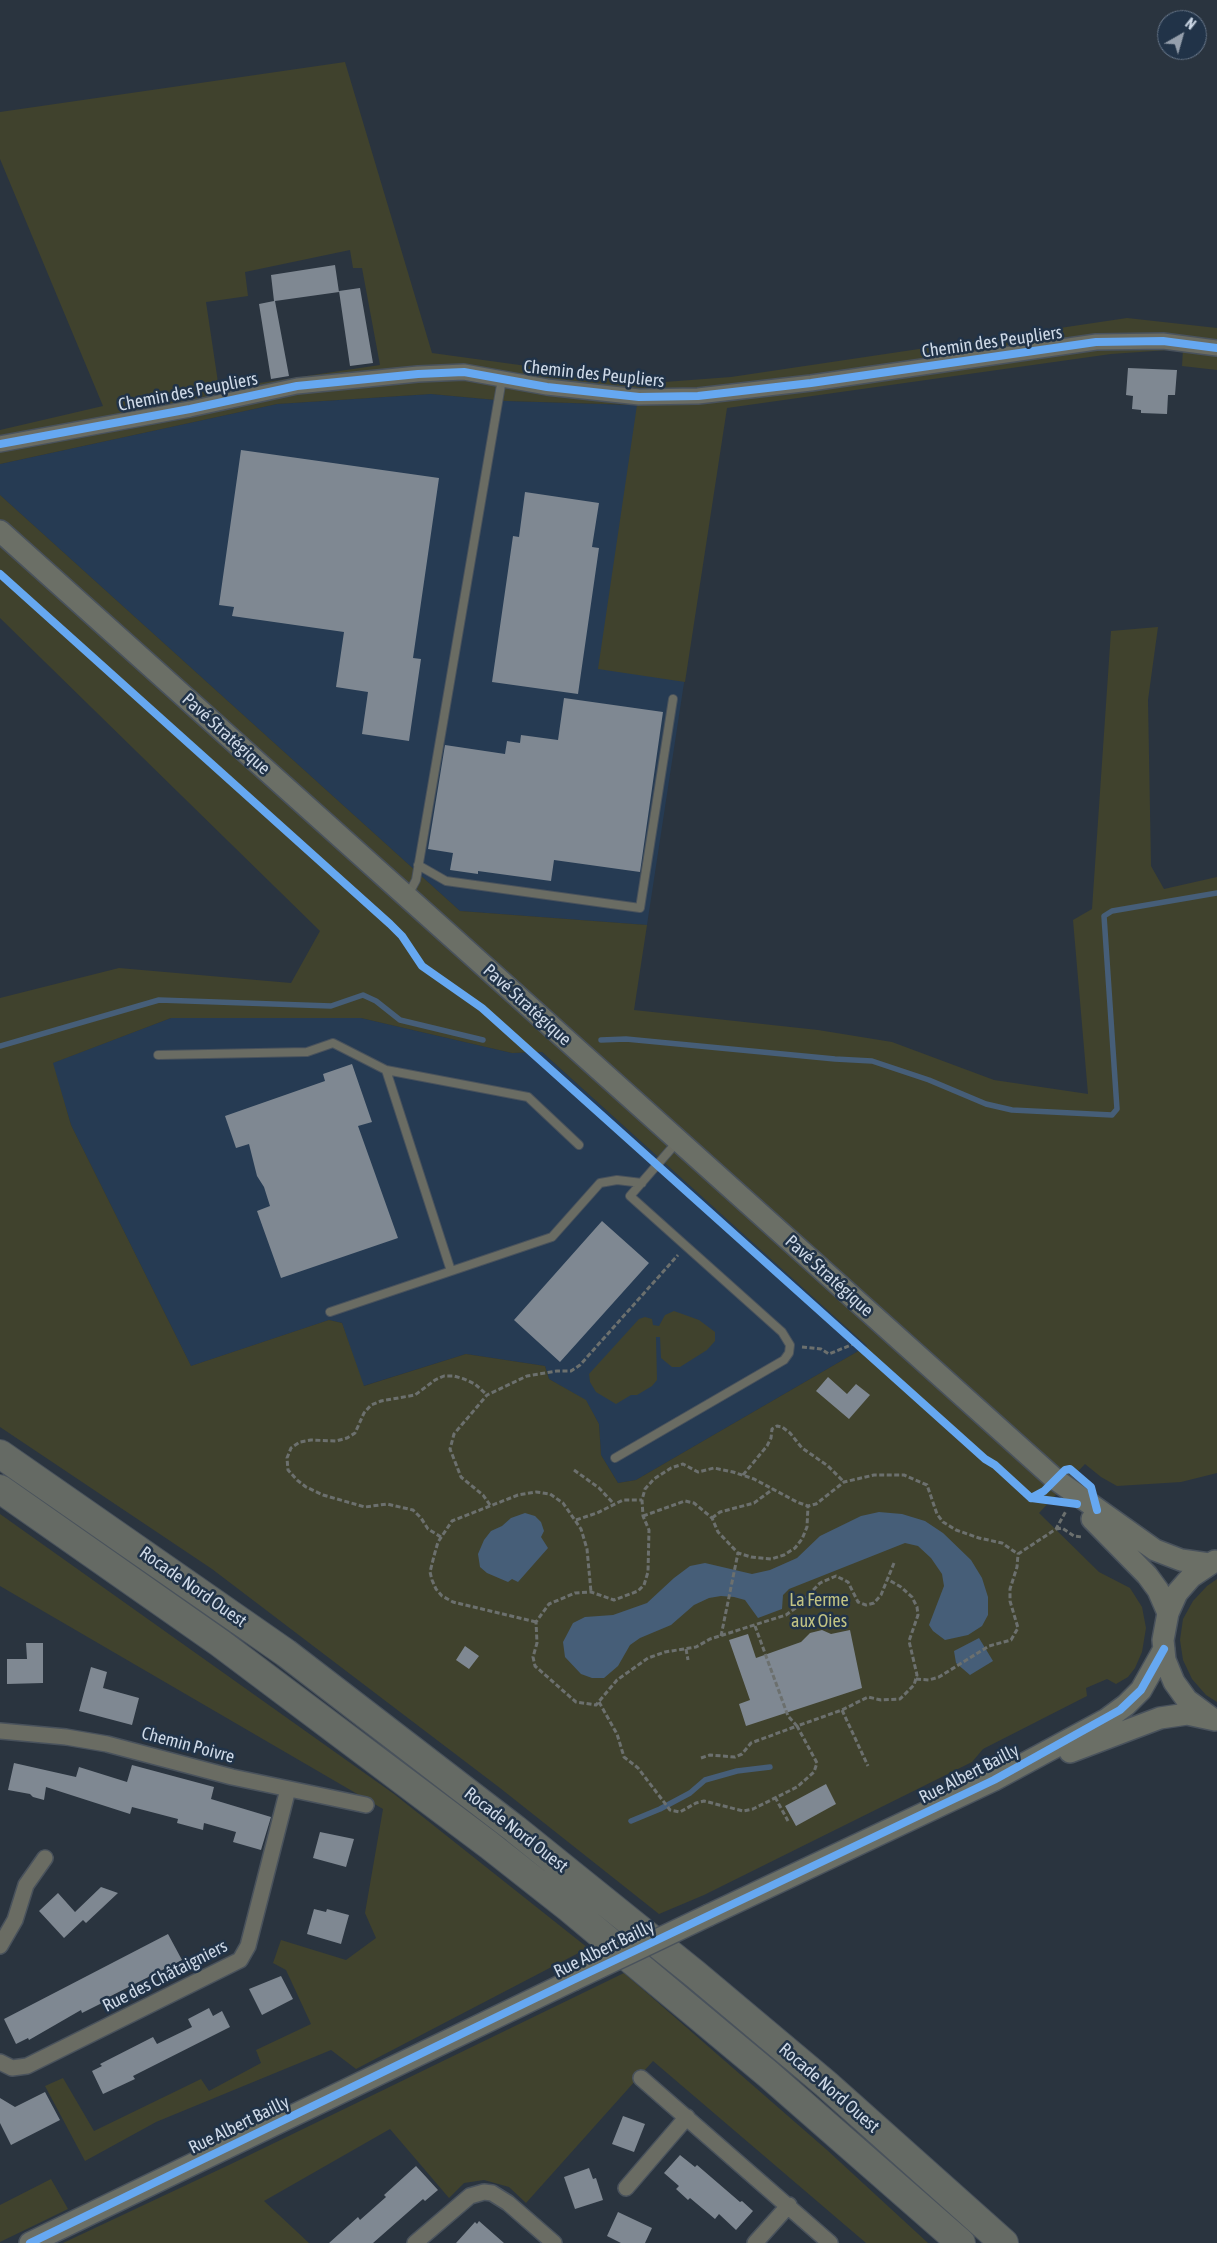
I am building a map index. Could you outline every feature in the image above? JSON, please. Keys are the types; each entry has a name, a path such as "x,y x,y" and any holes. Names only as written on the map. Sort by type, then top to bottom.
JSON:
{"highway":[{"name":"Rocade Nord Ouest","path":"0,1454 286,1653 515,1829 695,1974 797,2060 1004,2243"},
{"name":"Rocade Nord Ouest","path":"0,1489 220,1643 497,1851 569,1908 768,2074 961,2243"}],"main road":[{"name":"Pavé Stratégique","path":"0,531 1055,1479 1155,1550 1181,1560 1213,1562"},
{"name":"Pavé Stratégique","path":"1055,1479 1068,1503 1148,1575 1162,1598 1168,1613"},
{"path":"1213,1562 1184,1585 1168,1613 1164,1631 1164,1649 1169,1671 1180,1691 1196,1708 1216,1720"},
{"name":"Rue Albert Bailly","path":"30,2243 574,1980 994,1780 1120,1710 1141,1690 1164,1649"},
{"name":"Rue Albert Bailly","path":"994,1780 1160,1718 1187,1714 1216,1720"}],"street":[{"name":"Chemin des Peupliers","path":"0,444 190,409 297,386 418,374 464,372 548,387 639,397 698,396 810,383 1096,342 1163,341 1217,348"},
{"name":"Chemin Poivre","path":"0,1731 66,1737 107,1744 232,1777 366,1805"},
{"name":"Rue des Châtaigniers","path":"0,2062 12,2068 27,2066 240,1960 245,1955 248,1946 288,1789"},
{"path":"0,1946 15,1920 26,1885 44,1858"},
{"path":"642,2078 789,2205 830,2243"},
{"path":"626,2188 687,2117"},
{"path":"415,2243 470,2196 484,2192 492,2193 508,2203 554,2243"},
{"path":"755,2243 789,2205"}],"lane":[{"path":"407,897 416,880 502,379"},
{"path":"418,864 446,881 640,908 673,699"},
{"path":"158,1055 307,1052 333,1043 386,1070 528,1097 579,1145"},
{"path":"386,1070 451,1271"},
{"path":"615,1458 784,1360 789,1353 790,1345 782,1332 630,1196 678,1141"},
{"path":"330,1312 552,1237 600,1183 617,1180 642,1183"}],"path":[{"path":"490,1505 483,1495 461,1477 450,1449 454,1434 488,1395 527,1376 557,1371 571,1371 580,1365 686,1246"},
{"path":"849,1337 863,1350"},
{"path":"790,1345 821,1349 830,1354 856,1343"},
{"path":"441,1537 428,1529 413,1510 387,1504 365,1507 323,1495 297,1480 288,1470 287,1458 291,1448 300,1442 311,1440 336,1441 347,1438 355,1433 364,1413 371,1405 381,1401 415,1395 435,1380 444,1376 464,1379 475,1384 488,1395"},
{"path":"743,1475 767,1446 771,1438 772,1429 782,1426 802,1448 828,1466 844,1482"},
{"path":"894,1563 881,1595 874,1603 866,1605 858,1602 848,1582 836,1576 820,1583 798,1608 786,1615 710,1639 696,1647 665,1652 639,1664 609,1688 596,1705 576,1702 535,1666 533,1657 537,1643 536,1622 549,1604 575,1593 591,1592 614,1600 638,1591 644,1585 648,1572 648,1530 643,1516 642,1500 645,1488 654,1479 671,1468 683,1464 698,1472 714,1468 743,1475 808,1506 816,1504 844,1482 874,1475 904,1475 917,1478 927,1485 937,1514 943,1522 971,1536 1002,1543 1018,1554"},
{"path":"574,1470 599,1488 614,1504"},
{"path":"712,1518 726,1510 754,1503 773,1488"},
{"path":"536,1622 453,1602 442,1596 432,1580 430,1572 441,1537 452,1521 518,1495 536,1492 550,1494 563,1503 576,1520 587,1549 591,1592"},
{"path":"576,1520 623,1500 642,1500"},
{"path":"643,1516 685,1501 694,1503 712,1518 718,1532 738,1553 751,1557 771,1559 784,1555 795,1548 802,1539 807,1527 808,1506"},
{"path":"916,1679 929,1680 939,1677 989,1646 1011,1640 1018,1628 1010,1595 1018,1554 1056,1530 1068,1503"},
{"path":"721,1636 738,1553"},
{"path":"701,1758 710,1755 735,1757 742,1754 751,1743 842,1710 868,1697 881,1700 900,1699 908,1693 917,1675 909,1641 918,1615 917,1607 912,1597 901,1587 887,1579"},
{"path":"598,1702 617,1734 624,1757 638,1768 670,1810 680,1812 704,1801 743,1811 753,1809 806,1781 814,1772 817,1763 797,1726 788,1716 755,1626"},
{"path":"686,1649 688,1660"},
{"path":"842,1710 868,1766"},
{"path":"775,1797 788,1821"}],"shaded area":[{"path":"431,394 507,401 726,408 647,925 460,911 0,495 0,464 277,404"},
{"path":"171,1018 361,1018 512,1053 542,1052 867,1346 636,1480 618,1483 601,1455 599,1424 586,1401 549,1379 545,1366 466,1354 363,1386 342,1323 329,1320 191,1366 71,1125 52,1063"},
{"path":"879,1512 902,1514 925,1521 943,1533 971,1560 982,1578 988,1597 988,1615 982,1626 968,1635 945,1640 933,1631 929,1625 944,1586 942,1574 931,1558 918,1546 905,1543 789,1589 783,1595 782,1609 758,1618 745,1600 721,1596 709,1598 694,1605 671,1625 640,1638 630,1645 618,1666 604,1678 592,1678 581,1674 565,1657 563,1642 573,1623 585,1617 613,1615 647,1603 690,1566 705,1563 752,1574 770,1570 797,1558 820,1536 861,1516"},
{"path":"525,1513 535,1516 541,1522 544,1531 541,1537 548,1548 518,1582 512,1579 508,1582 487,1573 480,1567 478,1554 484,1540 491,1531 502,1526 511,1518"},
{"path":"979,1638 993,1661 970,1675 956,1663 954,1651"}],"green space":[{"path":"345,62 432,353 651,383 731,377 1127,318 1217,328 1217,370 1182,366 1183,349 1111,354 727,408 685,682 598,669 637,405 507,401 431,394 277,404 0,464 0,430 103,406 0,159 0,112","holes":["350,250 353,268 362,268 380,365 219,389 206,302 248,296 245,272"]},
{"name":"La Ferme aux Oies","path":"0,495 460,911 647,925 634,1010 818,1030 892,1042 994,1080 1088,1094 1073,920 1092,909 1111,631 1158,627 1148,700 1151,866 1164,889 1217,877 1217,1473 1181,1482 1117,1486 1101,1477 1085,1464 1039,1513 1099,1572 1130,1588 1142,1607 1146,1628 1142,1652 1135,1668 1128,1677 1116,1684 1107,1679 1086,1688 1087,1696 983,1749 972,1762 704,1895 659,1914 500,1788 212,1569 0,1427 0,998 119,968 291,983 320,931 0,618","holes":["171,1018 361,1018 512,1053 542,1052 867,1346 636,1480 618,1483 601,1455 599,1424 586,1400 549,1379 545,1366 466,1354 364,1386 342,1323 329,1320 191,1366 71,1125 53,1063"]},
{"path":"674,1311 699,1320 715,1332 715,1341 707,1350 680,1367 672,1367 661,1358 660,1337 656,1337 657,1380 652,1386 616,1404 596,1392 590,1382 589,1374 639,1319 645,1317 652,1319 653,1325 659,1326 665,1315"},
{"path":"0,1514 394,1794 588,1948 356,2069 331,2050 156,2122 85,2161 45,2086 63,2078 94,2131 201,2079 209,2091 261,2063 256,2050 311,2024 286,1970 273,1963 281,1940 346,1960 376,1938 365,1913 383,1809 0,1586"},
{"path":"1217,1579 1217,1702 1206,1695 1192,1679 1183,1660 1180,1640 1183,1619 1193,1601 1207,1586"},
{"path":"624,1973 827,2150 928,2243 866,2243 653,2061 526,2203 509,2187 484,2180 464,2183 449,2198 390,2129 264,2201 309,2243 63,2243 231,2164"},
{"path":"51,2179 68,2209 0,2242 0,2205"}],"building":[{"path":"335,265 339,292 275,301 289,376 271,379 259,304 274,301 271,275"},
{"path":"360,288 373,363 350,366 339,291"},
{"path":"1128,368 1177,370 1175,395 1168,395 1167,414 1141,413 1141,410 1132,409 1133,396 1126,395"},
{"path":"241,450 439,478 413,658 421,659 409,741 362,734 368,692 336,687 344,632 232,616 234,607 219,605"},
{"path":"525,492 599,503 592,547 599,548 578,694 492,682 513,536 519,537"},
{"path":"564,698 663,712 640,872 554,860 551,881 478,871 478,874 450,870 453,853 428,849 445,745 505,754 507,741 520,743 521,735 558,740"},
{"path":"352,1064 372,1122 358,1126 398,1238 281,1278 257,1211 270,1206 264,1187 257,1176 249,1144 236,1148 225,1116 325,1081 323,1074"},
{"path":"602,1221 649,1263 560,1362 514,1320"},
{"path":"828,1377 847,1394 856,1384 870,1395 849,1419 816,1391"},
{"path":"822,1630 831,1634 850,1630 862,1688 746,1726 739,1704 750,1700 729,1640 748,1634 756,1658 801,1642 810,1633"},
{"path":"26,1643 43,1643 43,1683 7,1684 7,1659 27,1659"},
{"path":"465,1646 479,1656 469,1669 456,1660"},
{"path":"91,1667 107,1672 103,1688 139,1698 132,1725 79,1711"},
{"path":"14,1763 76,1777 79,1767 127,1782 132,1765 214,1787 211,1799 271,1817 261,1850 233,1842 236,1832 204,1823 203,1830 177,1823 178,1819 132,1807 130,1814 46,1787 44,1800 33,1797 30,1794 8,1790"},
{"path":"826,1784 836,1804 796,1826 785,1806"},
{"path":"320,1832 354,1839 346,1867 313,1858"},
{"path":"101,1887 118,1893 86,1923 83,1920 64,1938 39,1911 58,1893 75,1912"},
{"path":"314,1909 326,1912 327,1909 349,1915 341,1944 307,1934"},
{"path":"168,1934 182,1960 101,2001 102,2003 82,2013 81,2010 29,2040 28,2038 16,2044 4,2019"},
{"path":"281,1976 293,1999 262,2015 249,1989"},
{"path":"209,2008 213,2016 222,2011 230,2027 133,2076 135,2079 103,2094 92,2071 102,2066 100,2064 153,2037 157,2044 192,2027 188,2019"},
{"path":"45,2092 60,2120 11,2145 0,2123 0,2098 15,2107"},
{"path":"623,2116 645,2124 634,2152 612,2144"},
{"path":"680,2155 695,2167 697,2165 753,2211 736,2230 719,2214 715,2219 690,2198 688,2200 676,2189 679,2186 664,2173"},
{"path":"416,2166 438,2190 425,2201 423,2199 373,2243 329,2243 358,2217 360,2220 386,2197 384,2195"},
{"path":"589,2168 593,2179 596,2178 603,2200 575,2209 564,2177"},
{"path":"618,2212 652,2228 645,2243 621,2243 607,2236"},
{"path":"479,2221 504,2243 456,2243 475,2222 477,2224"}],"waterway":[{"path":"601,1040 626,1039 872,1061 929,1080 986,1104 1012,1110 1112,1115 1117,1109 1104,916 1112,911 1217,893"},
{"path":"0,1046 159,1000 331,1006 363,995 376,1001 400,1020 483,1040"},
{"path":"631,1821 660,1809 690,1793 705,1780 737,1771 770,1767"}],"cycle path":[{"path":"0,444 190,409 297,386 418,374 464,372 547,387 639,397 698,396 811,383 1096,342 1163,341 1217,348"},
{"path":"0,574 390,924 402,936 422,966 482,1008 985,1459 995,1465 1031,1498 1077,1504"},
{"path":"1031,1498 1044,1491 1065,1470 1070,1469 1091,1487 1097,1510"},
{"path":"30,2243 573,1980 994,1780 1120,1710 1141,1690 1164,1649"}]}
